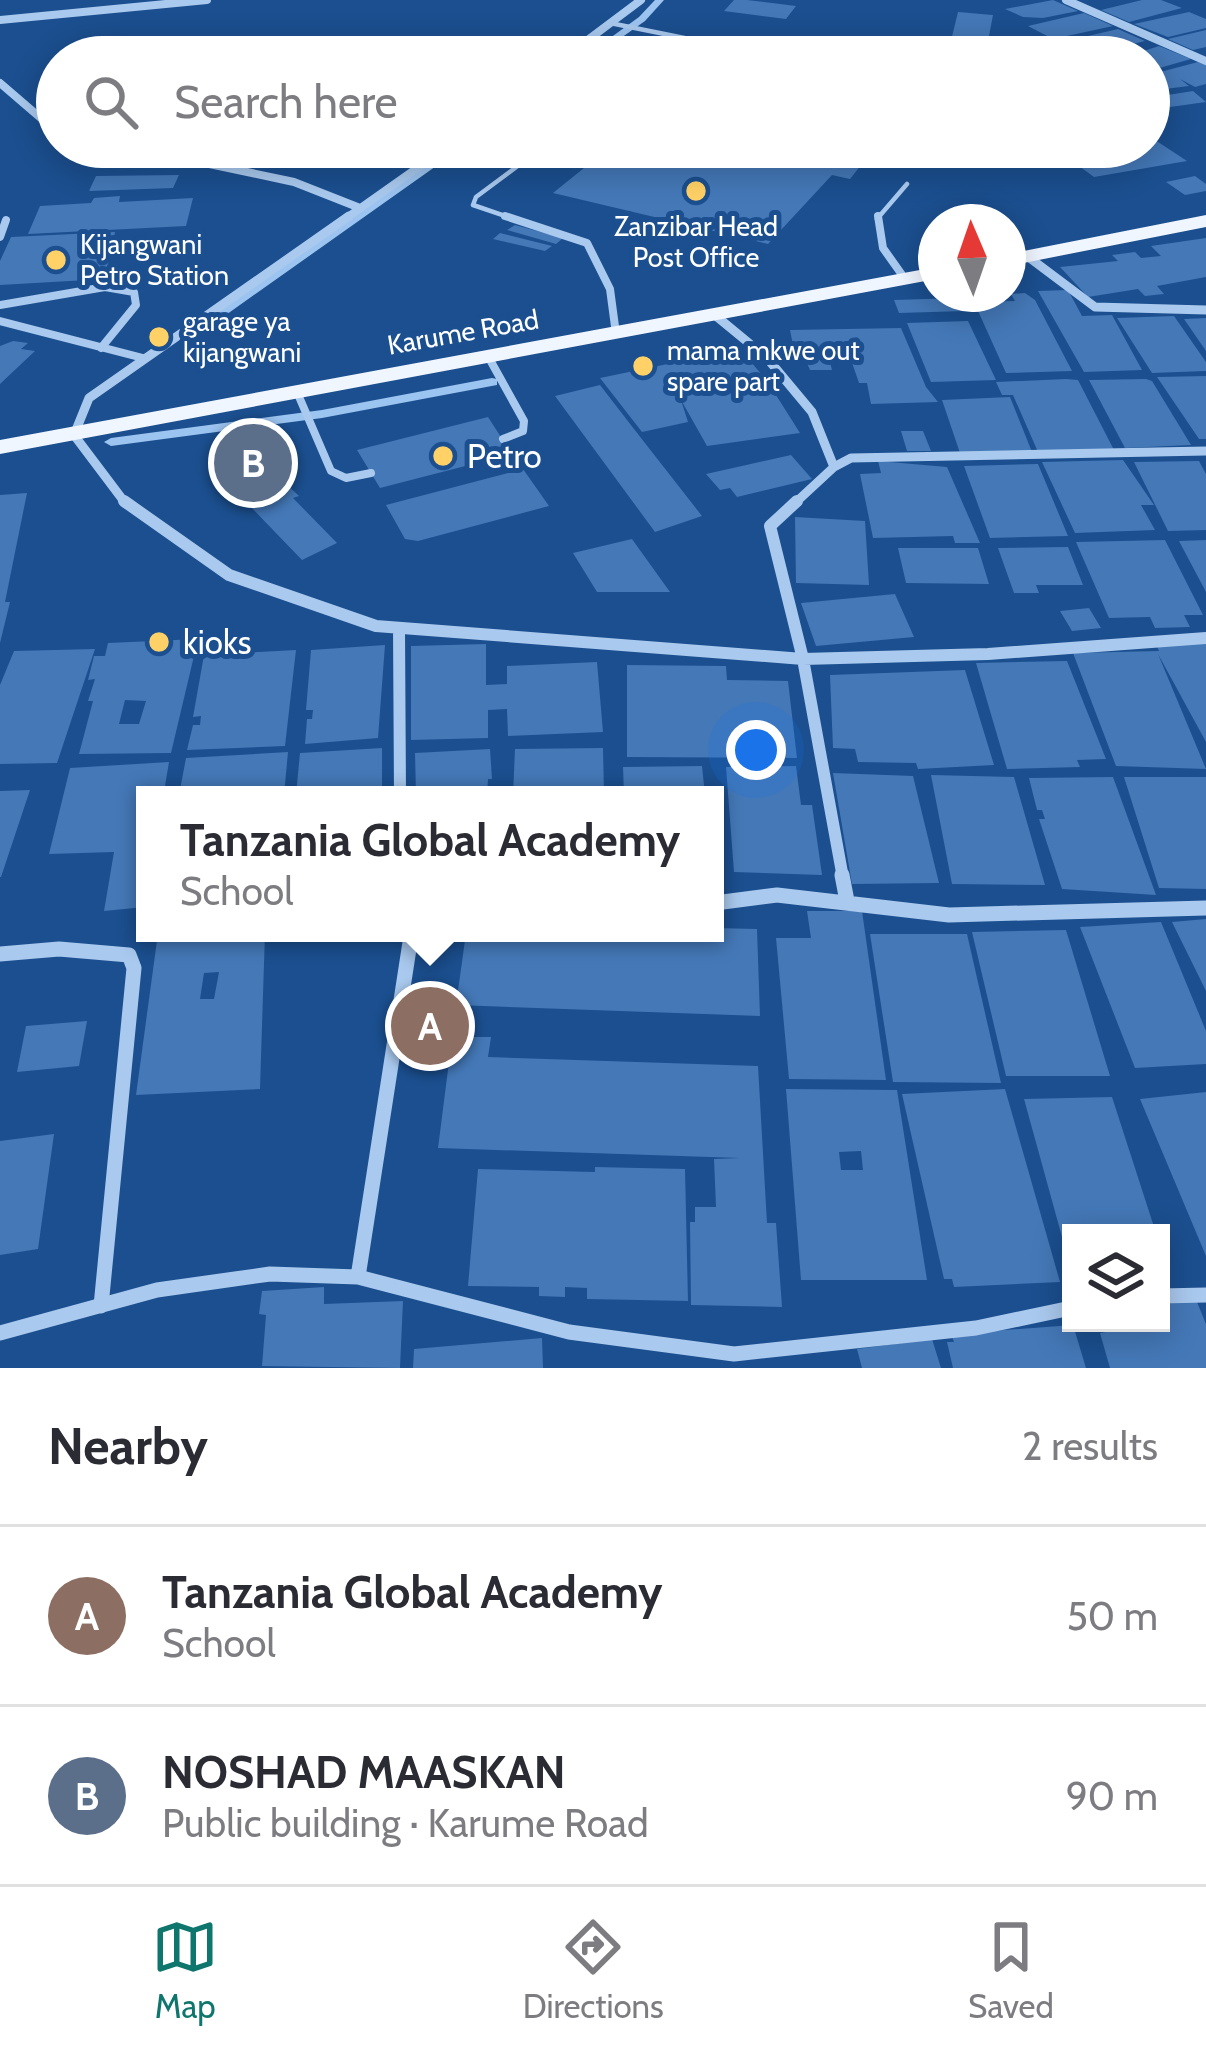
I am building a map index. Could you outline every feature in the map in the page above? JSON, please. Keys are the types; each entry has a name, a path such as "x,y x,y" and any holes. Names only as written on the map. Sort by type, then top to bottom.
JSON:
{"main road":[{"path":"1026,256 1206,221"},
{"name":"Karume Road","path":"0,447 300,400 489,358 918,276"}],"street":[{"path":"0,20 207,0"},
{"path":"593,36 640,0"},
{"path":"1066,0 1147,36"},
{"path":"1170,46 1206,62"},
{"path":"0,83 36,114"},
{"path":"228,168 294,182 361,208"},
{"path":"417,168 88,398 74,434 125,504 230,575 376,626 802,658 988,654 1206,638"},
{"path":"1026,263 1095,307 1206,310"},
{"path":"716,316 767,358 812,412 834,467"},
{"path":"848,901 802,658 770,526 834,467 851,458 1206,451"},
{"path":"399,629 400,786"},
{"path":"724,902 777,895 949,915 1206,908"},
{"path":"358,1276 411,942"},
{"path":"0,954 59,950 129,955 134,968 101,1306"},
{"path":"0,1333 157,1290 270,1274 358,1276 459,1307 568,1332 734,1354 976,1328 1062,1311"},
{"path":"1170,1297 1206,1295"}],"lane":[{"path":"610,23 674,36"},
{"path":"514,168 476,197 473,205 587,244 612,296 616,334"},
{"path":"904,279 883,248 877,217 908,184"},
{"path":"0,237 6,220"},
{"path":"0,305 105,286 134,292 136,305 101,348"},
{"path":"0,321 143,358"},
{"path":"489,358 524,421 523,431 503,439"},
{"path":"300,400 331,471 346,478 371,473"}],"building":[{"path":"734,0 796,6 786,19 724,11"},
{"path":"1053,0 1078,11 1043,18 1023,17 1005,9"},
{"path":"1161,0 1182,8 1129,22 1101,10"},
{"path":"958,12 993,15 989,36 952,36"},
{"path":"1189,12 1206,19 1206,28 1170,37 1134,24"},
{"path":"1084,13 1113,26 1047,36 1028,26"},
{"path":"1118,29 1134,36 1088,36"},
{"path":"1206,30 1206,47 1193,50 1170,39"},
{"path":"1170,50 1191,59 1170,65"},
{"path":"1198,62 1206,65 1206,84 1195,87 1180,79 1189,86 1170,88 1170,69"},
{"path":"1193,91 1206,102 1170,107 1170,95"},
{"path":"1170,150 1187,161 1170,164"},
{"path":"584,168 859,168 850,179 832,175 768,244 553,193"},
{"path":"1082,168 1146,168 1094,177"},
{"path":"179,175 173,188 89,191 96,176"},
{"path":"1195,176 1206,184 1206,191 1185,195 1166,182"},
{"path":"120,196 119,202 193,198 186,226 28,234 40,206"},
{"path":"515,225 563,238 556,244 507,230"},
{"path":"115,232 105,279 0,285 0,261 11,237"},
{"path":"500,233 552,246 545,251 493,239"},
{"path":"1206,238 1206,277 1157,286 1164,294 1145,296 1138,289 1088,297 1060,267 1118,261 1112,255 1135,252 1141,258 1161,256 1151,246"},
{"path":"1068,290 1082,316 1112,315 1142,370 1084,372 1038,291"},
{"path":"1026,294 1035,300 1072,371 1006,373 979,312 1026,312"},
{"path":"918,299 918,312 932,312 899,313 894,300"},
{"path":"1174,316 1206,362 1206,371 1152,373 1117,318"},
{"path":"1206,318 1206,351 1184,319"},
{"path":"968,321 996,380 931,382 907,323"},
{"path":"901,328 926,387 938,402 871,404 867,383 859,383 848,351 827,351 832,370 810,370 801,350 794,350 790,330"},
{"path":"28,343 21,349 35,351 0,384 0,346"},
{"path":"740,349 768,382 716,394 769,384 800,433 707,446 681,400 688,422 642,432 600,378"},
{"path":"1206,376 1206,439 1199,439 1157,377"},
{"path":"1078,380 1114,450 1038,452 1013,395 1002,395 996,382"},
{"path":"1089,380 1152,381 1191,445 1125,448"},
{"path":"600,385 702,516 655,532 555,396"},
{"path":"1010,397 1032,452 960,453 942,400"},
{"path":"488,417 512,454 380,488 357,450"},
{"path":"901,431 923,431 931,451 907,451"},
{"path":"791,455 812,479 737,497 730,488 720,490 706,474"},
{"path":"1123,460 1154,505 1141,505 1155,530 1075,533 1042,462"},
{"path":"262,461 299,496 293,498 337,543 302,560 222,477"},
{"path":"878,461 947,467 980,543 955,543 953,536 873,538 860,474 881,473"},
{"path":"1199,461 1206,474 1206,530 1168,531 1134,462"},
{"path":"1038,464 1068,536 990,538 964,466"},
{"path":"523,469 549,506 418,541 405,539 386,505"},
{"path":"27,493 5,602 10,602 0,643 0,495"},
{"path":"795,517 865,521 869,585 796,583"},
{"path":"632,539 670,592 597,592 573,553"},
{"path":"1165,540 1203,615 1184,615 1190,627 1155,628 1150,617 1109,618 1076,542"},
{"path":"1206,540 1206,592 1179,541"},
{"path":"1068,547 1083,585 1036,585 1039,593 1014,593 998,548"},
{"path":"898,548 978,548 989,584 906,583"},
{"path":"895,594 914,637 816,646 801,603"},
{"path":"1089,608 1101,628 1072,631 1060,611"},
{"path":"198,639 171,753 79,754 93,701 88,701 95,679 88,680 94,656 105,656 108,643","holes":["125,700 146,701 139,724 119,724"]},
{"path":"1206,643 1206,742 1158,654 1206,769 1116,766 1073,653 1159,651 1156,644"},
{"path":"486,644 486,685 507,684 507,666 597,662 603,732 508,736 507,709 488,710 488,738 411,740 411,646"},
{"path":"385,645 378,738 305,744 307,719 312,719 313,710 306,710 311,650"},
{"path":"95,649 57,763 0,764 0,685 14,651"},
{"path":"296,650 285,746 187,750 193,725 200,725 201,716 193,717 204,655"},
{"path":"1067,661 1106,759 1077,760 1080,767 1007,769 976,663"},
{"path":"627,665 726,666 727,680 788,681 797,758 627,757"},
{"path":"965,670 994,765 918,769 916,763 858,762 855,749 833,748 830,675"},
{"path":"382,748 382,786 297,786 300,753"},
{"path":"603,748 604,786 513,786 515,749"},
{"path":"490,749 492,779 488,786 416,786 415,753"},
{"path":"288,752 285,786 181,786 186,758"},
{"path":"169,762 165,786 136,786 136,908 104,911 114,852 49,854 70,768"},
{"path":"702,766 704,786 624,786 623,767"},
{"path":"796,766 801,805 812,805 822,875 734,872 726,767"},
{"path":"833,773 913,776 939,883 852,884"},
{"path":"931,775 1014,777 1045,885 952,884"},
{"path":"1113,777 1156,895 1062,889 1039,819 1045,819 1042,810 1037,810 1029,778"},
{"path":"1124,777 1206,777 1206,889 1159,888"},
{"path":"30,790 1,877 0,877 0,791"},
{"path":"807,911 862,911 886,1080 789,1079 776,938 811,938"},
{"path":"1206,919 1206,991 1172,922"},
{"path":"1161,922 1206,1031 1206,1064 1135,1068 1080,927"},
{"path":"724,928 757,929 760,1016 456,1005 465,942 724,942"},
{"path":"1066,930 1110,1076 1006,1076 972,932"},
{"path":"870,934 967,934 1001,1083 893,1082"},
{"path":"157,942 265,942 260,1089 136,1095","holes":["219,972 214,999 200,999 204,973"]},
{"path":"87,1021 79,1066 17,1072 26,1026"},
{"path":"465,1037 491,1037 488,1057 758,1066 767,1223 776,1223 782,1307 691,1305 690,1222 695,1222 695,1207 716,1207 714,1159 740,1158 438,1148 450,1054 464,1055"},
{"path":"786,1089 897,1090 927,1280 801,1280","holes":["861,1151 863,1170 841,1170 839,1152"]},
{"path":"1005,1089 1060,1282 954,1287 952,1279 944,1279 902,1094"},
{"path":"1206,1092 1206,1256 1140,1099"},
{"path":"1112,1097 1153,1224 1062,1224 1062,1237 1024,1099"},
{"path":"54,1134 38,1249 0,1255 0,1141"},
{"path":"595,1167 685,1169 688,1301 587,1299 587,1288 565,1287 565,1297 539,1296 539,1287 468,1286 478,1169 595,1172"},
{"path":"324,1287 324,1304 403,1301 400,1368 262,1366 266,1315 259,1314 262,1291"},
{"path":"1195,1297 1206,1324 1206,1368 1110,1368 1100,1333 1170,1332 1170,1298"},
{"path":"1062,1326 1062,1332 1075,1332 1086,1368 953,1368 947,1342 954,1342 951,1334"},
{"path":"542,1338 543,1368 413,1368 414,1349"},
{"path":"932,1339 941,1368 862,1368 857,1349"}],"waterway":[{"path":"618,36 660,0"},
{"path":"219,314 428,168"},
{"path":"111,442 322,414 492,382"}],"place":[{"name":"Zanzibar Head Post Office","path":"696,191"},
{"name":"Kijangwani Petro Station","path":"56,260"},
{"name":"garage ya kijangwani","path":"159,337"},
{"name":"mama mkwe out spare part","path":"643,366"},
{"name":"Petro","path":"443,456"},
{"name":"NOSHAD MAASKAN","path":"253,463"},
{"name":"kioks","path":"159,642"},
{"name":"Tanzania Global Academy","path":"430,1026"}]}
